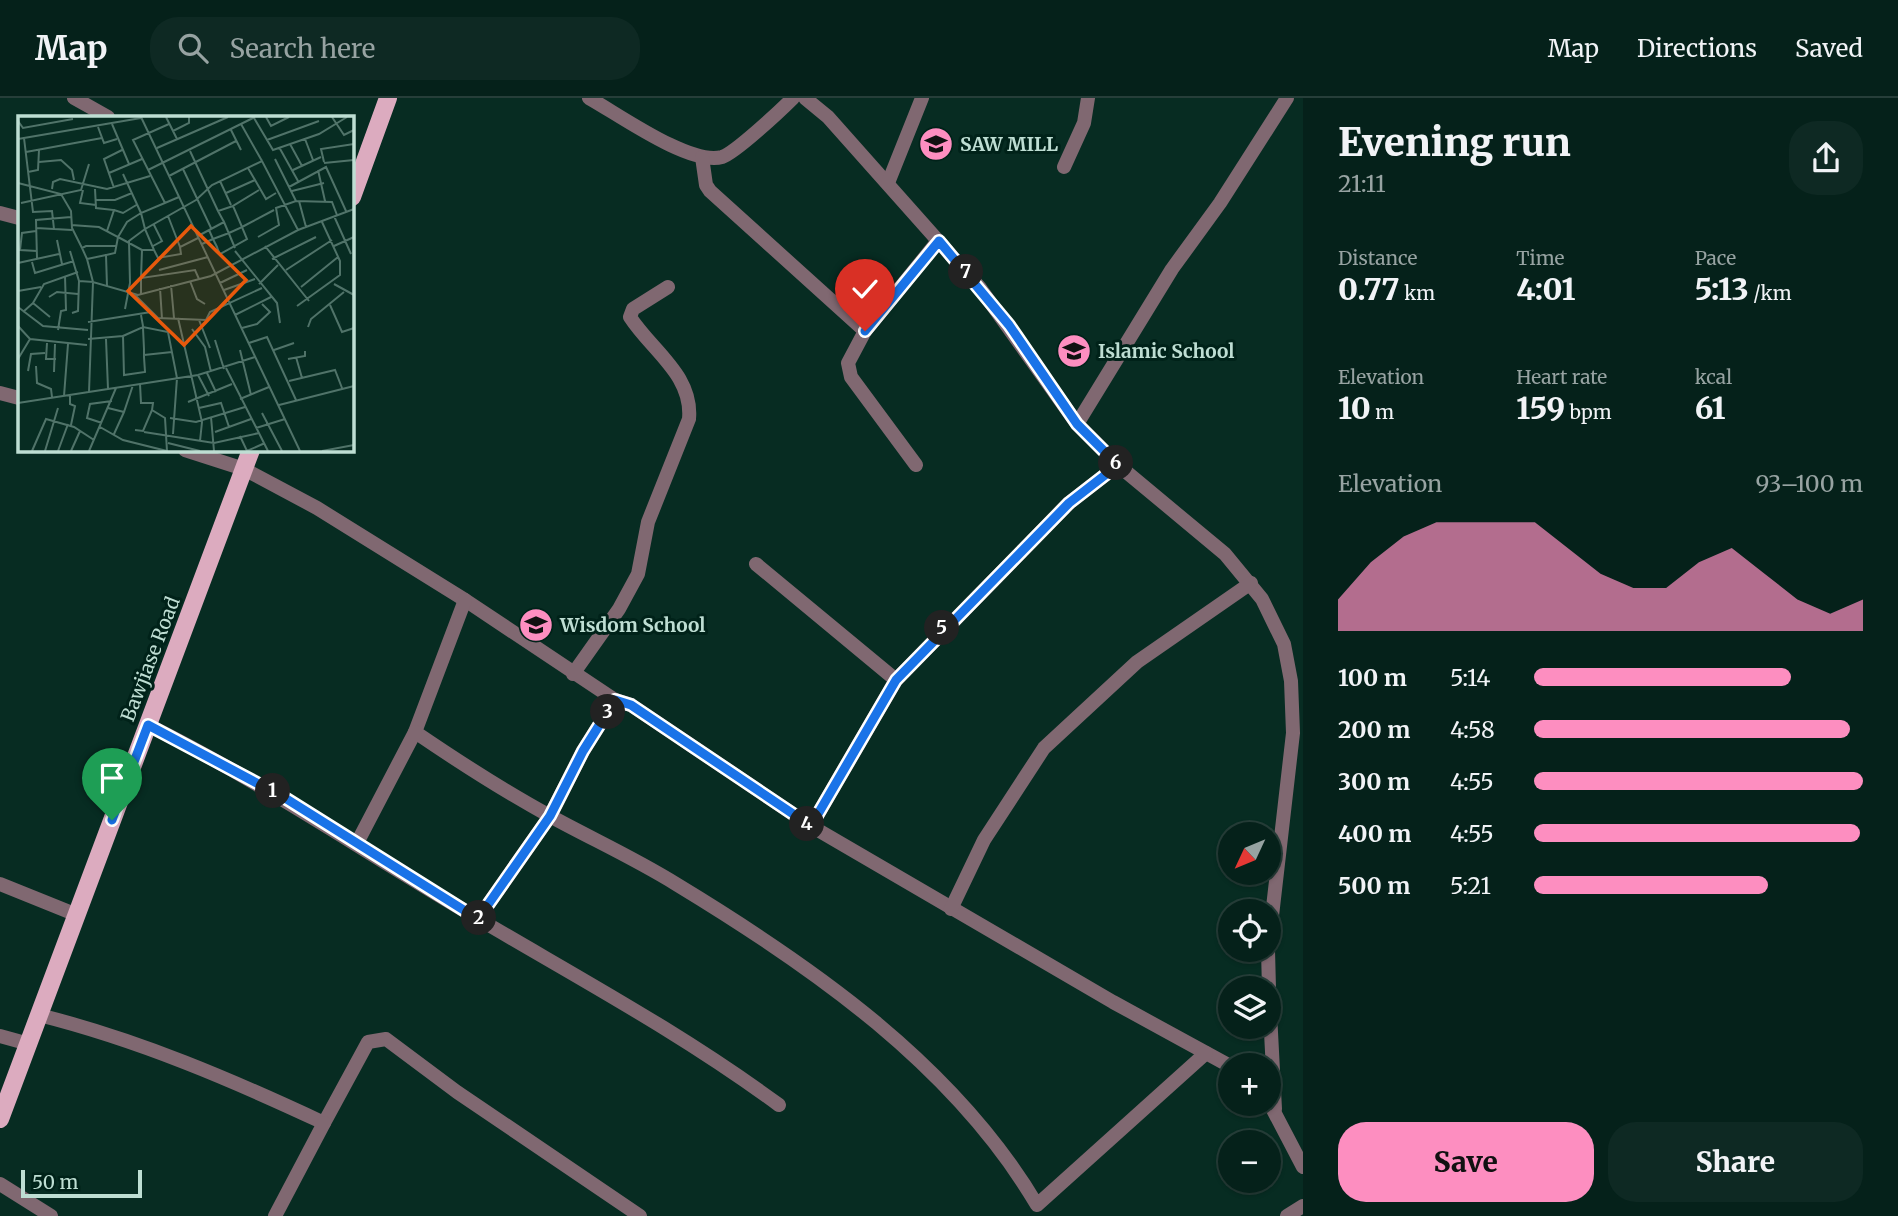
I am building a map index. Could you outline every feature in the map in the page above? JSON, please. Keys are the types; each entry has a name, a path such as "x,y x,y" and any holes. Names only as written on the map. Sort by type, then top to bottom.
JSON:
{"main road":[{"path":"354,192 388,98"},
{"name":"Bawjiase Road","path":"0,1119 250,452"}],"street":[{"path":"74,98 106,116"},
{"path":"589,98 684,151 702,157 722,157 793,98"},
{"path":"805,98 828,117 939,241 1009,325 1077,424 1118,465 1216,545 1251,583 1284,644 1292,691 1293,733 1274,899"},
{"path":"888,183 922,98"},
{"path":"1064,167 1084,123 1088,98"},
{"path":"1077,424 1172,269 1220,203 1287,98"},
{"path":"702,157 706,185 710,191 865,331"},
{"path":"0,212 18,218"},
{"path":"916,465 851,377 848,363 865,331 939,241"},
{"path":"573,674 619,609 638,574 648,522 689,419 691,402 681,380 630,317 633,309 668,287"},
{"path":"0,393 18,398"},
{"path":"191,452 244,469 317,508 465,600 573,674 615,700 631,705 811,826 951,909 1218,1060"},
{"path":"811,826 896,680 1069,503 1118,465"},
{"path":"756,564 896,680"},
{"path":"951,909 984,840 1044,748 1137,663 1251,583"},
{"path":"357,843 415,732 465,600"},
{"path":"478,919 550,816 583,751 615,700"},
{"path":"148,725 285,798 478,919 678,1034 779,1105"},
{"path":"415,732 550,816 676,884 781,953 886,1031 959,1099 1014,1166 1033,1211 1206,1053"},
{"path":"1289,770 1303,778"},
{"path":"0,884 77,915"},
{"path":"39,1015 127,1040 237,1082 324,1123"},
{"path":"0,1036 29,1044"},
{"path":"275,1216 368,1042 386,1040 640,1216"},
{"path":"1277,1116 1303,1167"},
{"path":"0,1184 51,1216"},
{"path":"1287,1216 1303,1206"}],"place":[{"name":"SAW MILL","path":"936,144"},
{"name":"Islamic School","path":"1074,351"},
{"name":"Wisdom School","path":"536,625"}],"route":[{"path":"112,820 148,725 285,798 478,919 550,816 583,751 615,700 631,705 811,826 896,680 943,628 1069,503 1118,465 1077,424 1009,325 939,241 865,331"}]}
